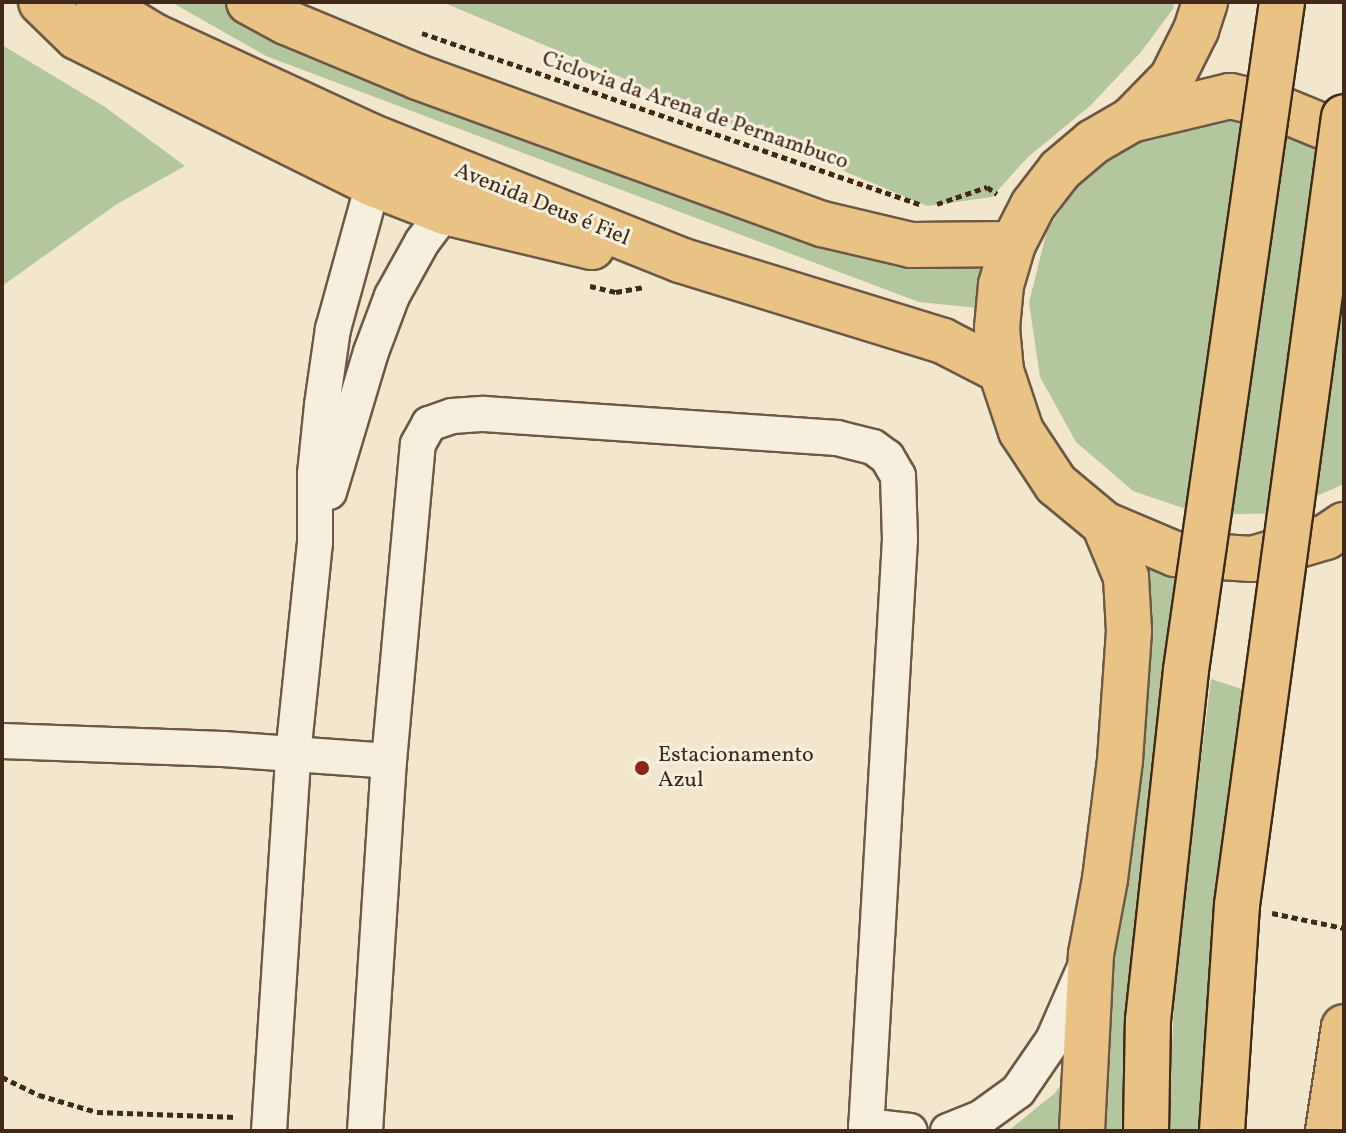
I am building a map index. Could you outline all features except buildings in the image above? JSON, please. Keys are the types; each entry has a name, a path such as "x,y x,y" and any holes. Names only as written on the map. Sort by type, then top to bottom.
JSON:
{"main road":[{"path":"41,2 77,37 373,184 445,212 604,250 680,260"},
{"name":"Avenida Deus é Fiel","path":"98,2 154,36 259,88 680,260 943,341 1001,371"},
{"path":"249,2 286,22 418,77 822,224 911,245 1020,229"},
{"path":"1205,2 1196,30 1172,78 1131,120 1093,142 1060,170 1020,229 1001,285 997,328 1001,371 1021,431 1056,484 1104,524 1175,554 1252,559 1326,537 1344,525"},
{"path":"1146,1131 1148,1020 1186,670 1282,2"},
{"path":"1131,120 1230,96 1273,106 1344,135"},
{"path":"1222,1131 1237,905 1344,117"},
{"path":"1082,1131 1091,954 1105,879 1118,775 1129,631 1126,577 1104,524"},
{"path":"1328,1131 1344,1027"}],"street":[{"path":"269,1125 293,755 315,543 315,474 333,329 373,184"},
{"path":"315,543 371,352 392,296 422,242 445,212"},
{"path":"365,1131 389,761 410,505 418,444 429,424 452,416 484,414 837,438 873,447 887,457 898,476 900,539 866,1128 910,1131"},
{"path":"2,741 389,761"},
{"path":"948,1131 982,1117 1027,1080 1053,1040 1091,954"}],"path":[{"name":"Ciclovia da Arena de Pernambuco","path":"417,32 927,206 987,187 1020,229"},
{"path":"2,1077 39,1095 97,1112 269,1125"}],"green space":[{"path":"171,2 252,2 422,85 986,257 978,308 919,302 266,56"},
{"path":"442,2 1174,2 1173,9 1141,52 1090,106 1028,157 992,197 927,206"},
{"path":"2,45 105,107 185,166 117,204 2,286"},
{"path":"1224,111 1344,149 1344,484 1278,513 1204,515 1133,491 1076,442 1040,377 1029,303 1047,230 1089,169 1150,127"},
{"path":"1149,558 1188,571 1137,1131 1100,1131 1116,891"},
{"path":"1211,679 1245,690 1207,1131 1168,1131 1176,965"},
{"path":"1068,1074 1068,1131 1008,1131 1055,1093"}],"place":[{"name":"Estacionamento Azul","path":"642,768"}]}
